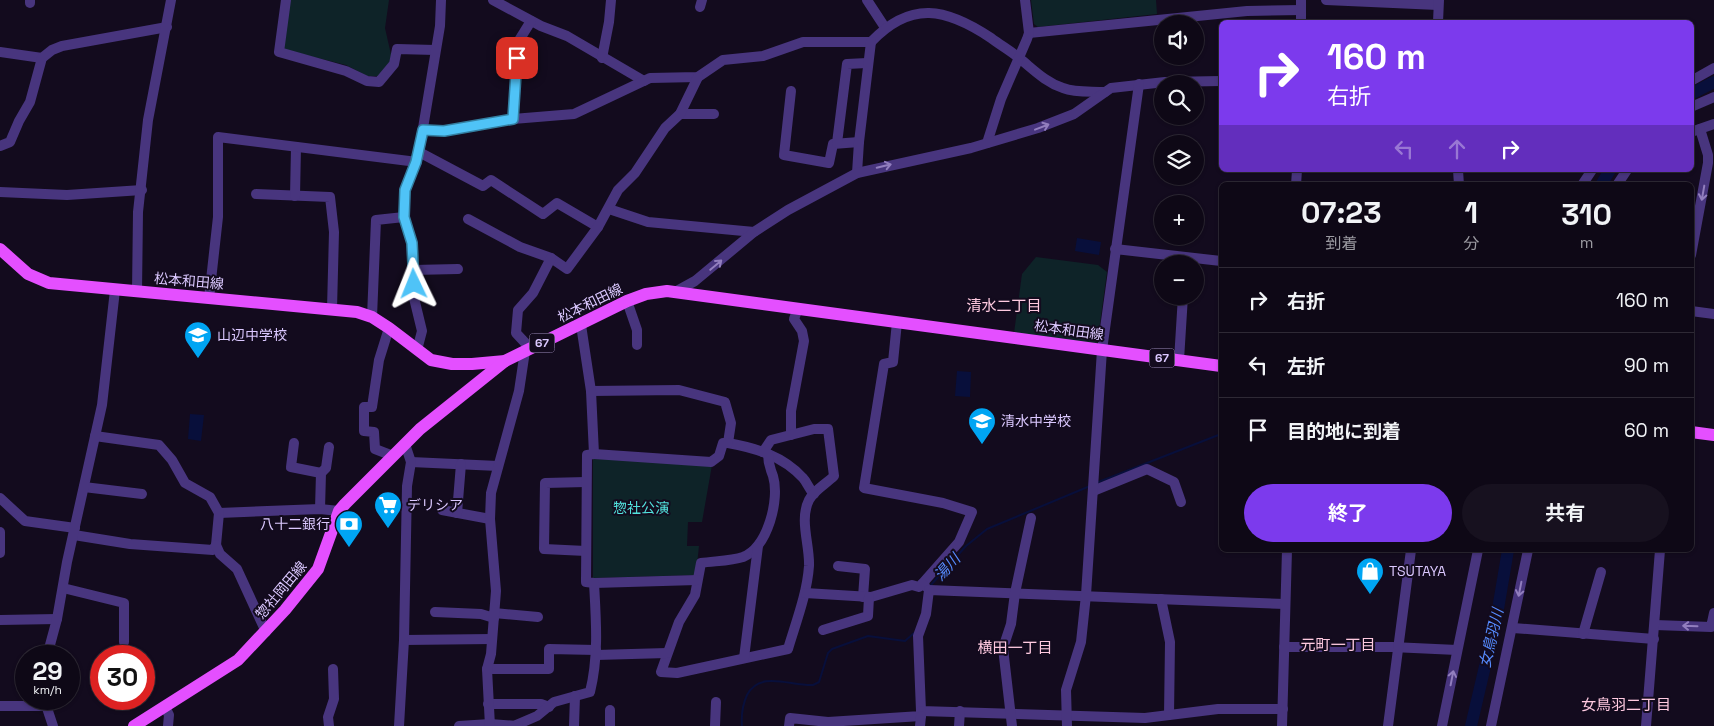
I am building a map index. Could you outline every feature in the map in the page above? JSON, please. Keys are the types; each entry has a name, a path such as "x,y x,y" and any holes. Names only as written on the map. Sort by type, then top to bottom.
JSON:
{"main road":[{"name":"松本和田線","path":"0,249 28,274 38,280 64,285 357,312 372,317 390,328 431,360 452,364 505,361 627,301 646,294 675,292 1219,366"},
{"name":"惣社岡田線","path":"134,726 238,660 266,632 307,585 318,569 339,511 404,444 505,361"},
{"path":"1694,432 1714,435"}],"street":[{"path":"137,292 138,212 142,190 148,120 171,0"},
{"path":"286,0 279,52 346,71 367,81 378,82 394,64 397,49 435,50"},
{"path":"417,350 422,331 414,298 412,243 404,217 405,190 418,157 440,26 441,0"},
{"path":"493,0 531,21 567,36 644,81"},
{"path":"602,58 611,0"},
{"path":"867,0 884,26"},
{"path":"987,143 1001,99 1029,33 1025,0"},
{"path":"1326,0 1438,3 1438,20"},
{"path":"1029,33 1301,5 1301,20"},
{"path":"858,173 859,142 871,42 884,26 906,15 937,11 964,20 1019,58 1033,72 1062,88 1105,92"},
{"path":"513,119 518,42 531,21"},
{"path":"0,146 10,142 18,120 30,102 42,58 52,50 62,46 166,27"},
{"path":"468,219 520,247 551,258 567,269 598,227 618,190 635,172 665,128 680,114 698,77 724,60 763,56 803,42 871,42"},
{"path":"0,52 42,58"},
{"path":"837,143 847,64 867,63"},
{"path":"1694,78 1714,68"},
{"path":"423,130 444,131 513,119 574,114 650,78 698,77"},
{"path":"675,292 695,281 754,232 788,210 858,173 987,143 1038,128 1074,114 1111,88 1139,84 1219,81"},
{"path":"1067,721 1066,690 1081,642 1086,595 1102,350 1139,84"},
{"path":"791,91 784,155 829,163 830,147 832,144 859,142"},
{"path":"1694,106 1714,97"},
{"path":"680,114 714,114"},
{"path":"1694,227 1708,164 1708,155 1695,130 1714,124"},
{"path":"209,298 218,217 218,136 296,147 320,148 332,152 418,157 482,186 491,180 542,214 557,203 598,227"},
{"path":"295,196 296,147"},
{"path":"0,192 68,195 142,190"},
{"path":"256,194 330,197 334,232 332,309"},
{"path":"609,209 648,222 754,232"},
{"path":"372,317 376,220 404,217"},
{"path":"1115,249 1154,256"},
{"path":"490,725 488,668 496,591 490,519 491,493 520,391 528,349 516,333 518,310 533,293 551,258"},
{"path":"1204,261 1219,261"},
{"path":"413,270 458,269"},
{"path":"49,645 57,619 102,404 115,290"},
{"path":"627,301 637,330 637,345"},
{"path":"1179,360 1182,305"},
{"path":"791,435 792,411 804,341 802,332 794,319 798,308"},
{"path":"1694,311 1714,314"},
{"path":"898,322 893,362 884,364 864,488 943,503 972,512 958,542 926,588 926,614 918,636 921,717"},
{"path":"581,324 591,391 594,454"},
{"path":"390,328 379,360 372,407 364,407 364,430 374,432 375,449 392,456"},
{"path":"591,391 679,390 725,402 731,424 728,443"},
{"path":"744,658 758,546 774,511 773,476 768,468 765,453 771,440 828,429 834,476 814,494 806,509 805,524 809,564 805,593 788,649 677,673 661,672 679,622 695,595 697,580 701,573 701,563 743,556 758,546"},
{"path":"0,498 25,521 139,545 213,550 216,545 219,513 210,498 185,483 172,460 159,445 95,436"},
{"path":"294,443 291,466 321,473"},
{"path":"697,580 586,582 587,454 619,457 642,456 664,460 682,459 711,462 719,456 723,443 728,443 756,448 786,462 804,479 807,487 814,494"},
{"path":"399,726 404,640 408,486 411,462 404,444"},
{"path":"320,509 321,473 326,468 329,446"},
{"path":"411,462 498,466"},
{"path":"457,513 460,464"},
{"path":"1093,487 1147,469 1174,482 1181,502"},
{"path":"586,482 545,483 544,549 586,551"},
{"path":"84,488 142,494"},
{"path":"219,513 320,509 339,511"},
{"path":"442,510 490,519"},
{"path":"1012,726 1003,648 1012,624 1015,593 1031,518"},
{"path":"0,532 0,553"},
{"path":"216,545 220,554 237,569 266,632"},
{"path":"1282,726 1287,552"},
{"path":"1388,726 1411,552"},
{"path":"1442,726 1478,552"},
{"path":"1494,726 1528,552"},
{"path":"1646,726 1660,552"},
{"path":"822,630 868,616 865,569 838,566"},
{"path":"1583,634 1601,572"},
{"path":"459,726 517,725 537,716 554,702 590,692 596,653 594,583"},
{"path":"805,593 866,597 912,585 926,588 1015,593 1285,604"},
{"path":"63,588 124,603 126,630 124,642"},
{"path":"1161,599 1170,642 1169,715"},
{"path":"435,612 494,616 538,616"},
{"path":"1655,625 1711,627 1714,613"},
{"path":"0,620 57,619"},
{"path":"1513,628 1654,639"},
{"path":"404,640 492,639"},
{"path":"1284,647 1399,647 1457,650"},
{"path":"488,668 548,669 548,649 596,653 667,653"},
{"path":"329,726 328,717 334,700 334,669"},
{"path":"574,696 574,726"},
{"path":"715,726 716,702"},
{"path":"488,704 541,704 549,707"},
{"path":"0,706 15,705"},
{"path":"165,707 169,715 168,726"},
{"path":"789,726 790,718 828,722 921,717 960,711 1011,714 1067,721 1145,718 1218,709 1283,710"},
{"path":"47,710 52,726"},
{"path":"610,710 610,726"},
{"path":"959,726 960,711"}],"green space":[{"path":"290,0 389,0 385,28 392,59 378,76 367,76 346,65 285,50"},
{"path":"1031,0 1156,0 1157,14 1038,27 1034,24"},
{"path":"1036,257 1098,265 1107,272 1097,345 1014,333 1022,274"},
{"name":"惣社公演","path":"593,457 712,465 702,522 688,522 687,546 699,546 696,575 593,578"}],"shaded area":[{"path":"1077,238 1101,242 1099,255 1075,251"},
{"path":"957,371 971,372 970,397 955,396"},
{"path":"190,414 204,415 201,441 188,439"}],"waterway":[{"name":"女鳥羽川","path":"1694,92 1714,82"},
{"name":"女鳥羽川","path":"1603,182 1609,172"},
{"name":"湯川","path":"1096,483 1219,435"},
{"name":"湯川","path":"930,586 966,546 987,529 1090,486"},
{"name":"女鳥羽川","path":"1471,726 1497,615 1508,552"},
{"name":"湯川","path":"742,726 742,710 745,699 753,687 760,683 776,681 813,685 819,682 828,653 832,649 868,636 905,641 914,633"}],"place":[{"name":"山辺中学校","path":"198,359"},
{"name":"清水中学校","path":"982,445"},
{"name":"デリシア","path":"388,529"},
{"name":"八十二銀行","path":"349,548"},
{"name":"TSUTAYA","path":"1370,595"}],"district":[{"name":"清水二丁目","path":"1004,305"},
{"name":"元町一丁目","path":"1338,644"},
{"name":"横田一丁目","path":"1015,647"},
{"name":"女鳥羽二丁目","path":"1626,704"}],"route":[{"path":"414,284 412,243 404,217 405,190 416,162 423,130 444,131 513,119 517,58"}]}
